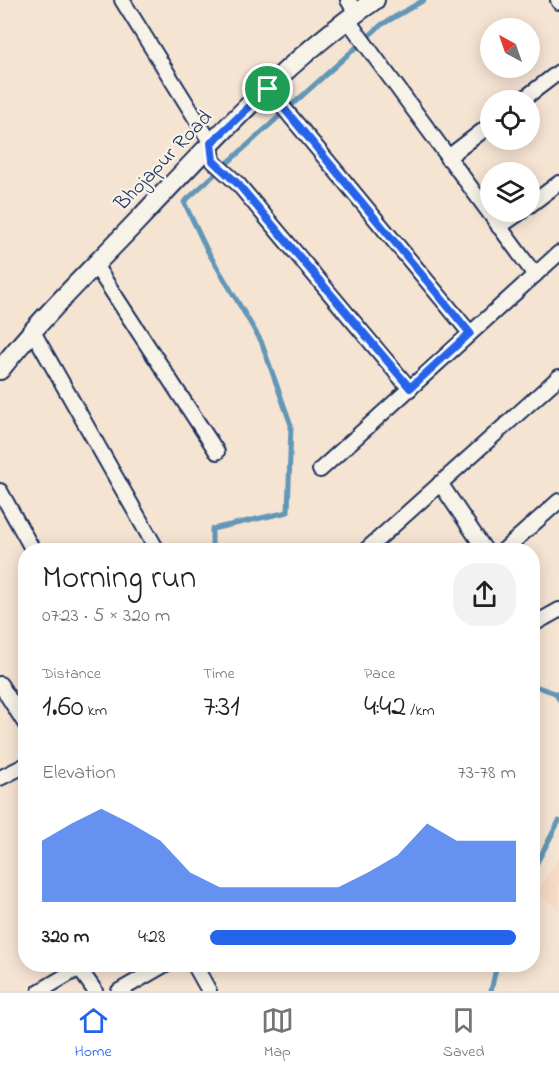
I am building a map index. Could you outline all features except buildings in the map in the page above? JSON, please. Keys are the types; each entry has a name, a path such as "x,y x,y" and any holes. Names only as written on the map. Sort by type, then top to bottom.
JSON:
{"street":[{"path":"122,0 212,152 410,388"},
{"name":"Bhojapur Road","path":"0,370 32,330 95,265 352,16 375,0"},
{"path":"352,16 370,50 535,275"},
{"path":"535,90 559,72"},
{"path":"272,95 470,333"},
{"path":"447,158 480,132"},
{"path":"540,197 559,183"},
{"path":"499,227 506,222"},
{"path":"320,470 559,253"},
{"path":"95,265 217,452"},
{"path":"32,330 153,543"},
{"path":"374,543 559,376"},
{"path":"440,483 479,543"},
{"path":"0,491 29,543"},
{"path":"512,543 559,501"},
{"path":"540,621 559,610"},
{"path":"0,684 18,712"},
{"path":"0,778 18,769"},
{"path":"40,991 72,972"},
{"path":"82,972 95,991"},
{"path":"119,991 152,972"},
{"path":"198,972 209,991"}],"shaded area":[{"path":"559,858 559,909 540,894 540,887"}],"waterway":[{"path":"212,543 212,529 288,512 291,425 261,341 207,250 184,202 381,25 424,0"},
{"path":"540,688 555,693 559,699"},
{"path":"540,857 559,821"},
{"path":"491,991 495,972"}],"route":[{"path":"268,89 470,333 410,388 238,184 213,161 211,143 268,89"}]}
